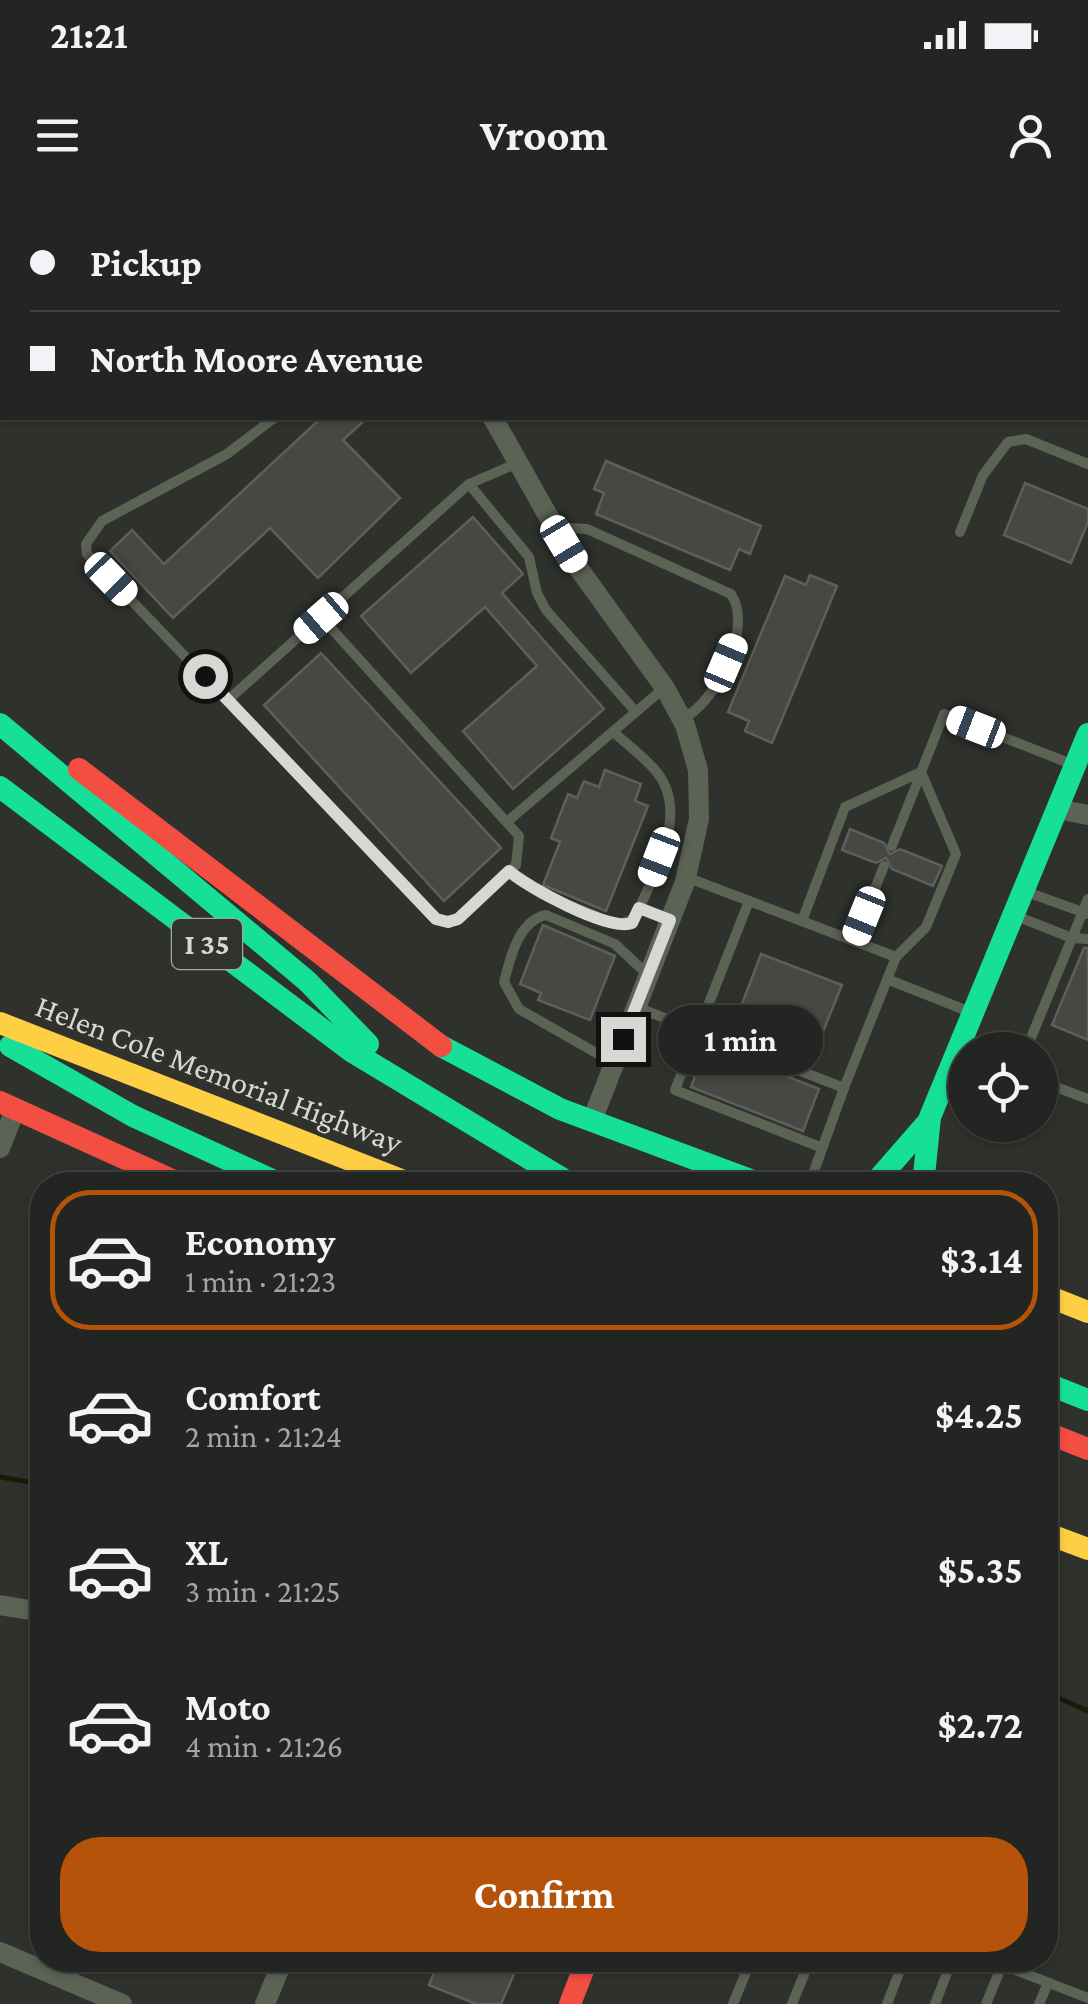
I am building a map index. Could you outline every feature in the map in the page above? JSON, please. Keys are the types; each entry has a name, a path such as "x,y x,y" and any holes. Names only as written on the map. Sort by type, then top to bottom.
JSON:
{"main road":[{"path":"0,713 36,736 406,1023 522,1092 731,1172"},
{"path":"0,724 307,981 418,1095"},
{"path":"967,1032 1088,734"},
{"name":"Helen Cole Memorial Highway","path":"0,787 288,1006 418,1095 551,1172"},
{"name":"Helen Cole Memorial Highway","path":"0,1023 381,1172"},
{"path":"0,1041 133,1116 255,1172"},
{"path":"885,1172 927,1124 948,1079"},
{"path":"8,1106 136,1172"},
{"path":"925,1172 927,1124"},
{"path":"1058,1300 1088,1312"},
{"path":"1058,1388 1088,1400"},
{"path":"1058,1437 1088,1449"},
{"path":"1058,1537 1088,1549"},
{"path":"570,2004 582,1972"}],"street":[{"path":"494,420 552,526 599,600 665,688 682,719 698,770 696,839 686,877 592,1118"},
{"path":"1057,809 1088,815"},
{"path":"0,1148 8,1106"},
{"path":"0,1605 30,1610"},
{"path":"0,1952 30,1965"},
{"path":"47,1972 122,2004"},
{"path":"265,2004 278,1972"}],"lane":[{"path":"271,420 227,454 102,521 86,544 88,554 436,919 458,919 516,864 519,836 321,618"},
{"path":"960,532 983,476 1008,442 1026,439 1088,464"},
{"path":"228,700 469,484 518,463"},
{"path":"469,484 529,557 537,593 546,610 636,712"},
{"path":"552,526 587,529 731,594 736,600 740,630 712,696 682,719"},
{"path":"508,822 665,688"},
{"path":"892,846 944,714 1075,766"},
{"path":"509,871 539,893 618,925 632,923 669,832 671,805 654,769 613,732"},
{"path":"802,921 846,808 921,772"},
{"path":"813,1172 896,957 926,926 956,854 921,772"},
{"path":"854,941 884,866"},
{"path":"686,877 896,957"},
{"path":"1023,890 1085,914"},
{"path":"749,900 675,1090 759,1118 820,1148"},
{"path":"1034,1032 1088,900"},
{"path":"639,908 670,920"},
{"path":"614,1063 519,1008 504,982 511,956 522,932 546,915 616,944 648,975"},
{"path":"1013,915 1072,938 1087,939"},
{"path":"1065,956 1078,961"},
{"path":"887,979 973,1012"},
{"path":"1056,979 1069,984"},
{"path":"1046,1002 1060,1007"},
{"path":"636,1006 755,1059 844,1088"},
{"path":"1058,1088 1088,1099"},
{"path":"733,2004 747,1972"},
{"path":"792,2004 805,1972"},
{"path":"887,2004 899,1972"},
{"path":"934,2004 947,1972"},
{"path":"986,2004 999,1972"},
{"path":"1022,1972 1088,1998"},
{"path":"1040,2004 1048,1982"}],"building":[{"path":"319,420 365,420 343,440 400,498 318,578 270,528 173,618 110,551 132,530 164,564"},
{"path":"606,461 761,526 750,554 739,549 730,570 596,514 604,493 594,489"},
{"path":"1025,483 1088,509 1088,522 1071,563 1004,535"},
{"path":"473,517 523,574 502,593 604,709 513,789 463,731 537,666 485,607 411,673 361,616"},
{"path":"810,575 837,586 772,743 745,731 749,721 728,712 785,576 806,585"},
{"path":"321,653 501,848 444,901 264,705"},
{"path":"605,770 641,784 635,801 648,806 606,911 543,885 560,842 551,838 568,794 577,798 584,781 599,787"},
{"path":"850,829 884,843 890,854 900,849 942,866 933,886 892,869 886,858 876,863 842,850"},
{"path":"543,925 615,956 590,1020 538,1000 541,993 520,984"},
{"path":"1084,948 1088,948 1088,1040 1052,1025"},
{"path":"761,954 842,985 822,1034 803,1027 801,1034 778,1030 758,1017 760,1011 742,1004"},
{"path":"707,1045 819,1089 803,1131 691,1087"},
{"path":"434,1972 515,1972 501,2004 476,2004 429,1985"}],"waterway":[{"path":"0,1477 30,1482"},
{"path":"1058,1698 1088,1711"}],"traffic: fast":[{"path":"0,724 307,981 368,1044"},
{"path":"924,1172 930,1117 1088,734"},
{"path":"0,787 351,1051 551,1172"},
{"path":"10,1046 133,1116 255,1172"},
{"path":"441,1046 560,1109 729,1172"},
{"path":"884,1172 927,1123"},
{"path":"1058,1388 1088,1400"}],"traffic: slow":[{"path":"0,1023 381,1172"},
{"path":"1058,1300 1088,1312"},
{"path":"1058,1538 1088,1549"}],"traffic: jam":[{"path":"79,769 441,1046"},
{"path":"0,1102 154,1172"},
{"path":"1058,1437 1088,1449"},
{"path":"570,2004 582,1972"}],"route":[{"path":"205,676 436,919 458,919 509,871 539,893 618,925 632,923 639,908 670,920 623,1039"}]}
